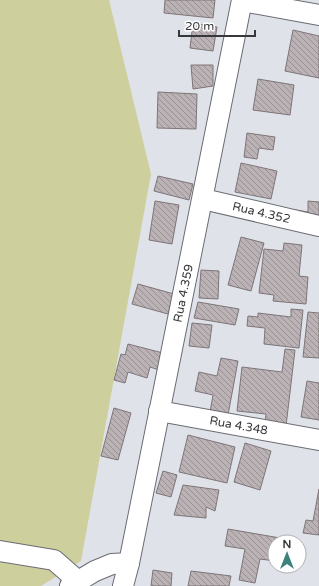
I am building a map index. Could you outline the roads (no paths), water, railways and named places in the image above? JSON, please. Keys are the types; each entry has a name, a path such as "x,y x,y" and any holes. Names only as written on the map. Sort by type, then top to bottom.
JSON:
{"street":[{"path":"242,0 319,15"},
{"name":"Rua 4.359","path":"123,586 129,563 203,199 242,0"},
{"name":"Rua 4.352","path":"203,199 319,226"},
{"name":"Rua 4.348","path":"159,411 319,440"},
{"path":"0,551 54,560 74,584 112,564 129,563"}]}
